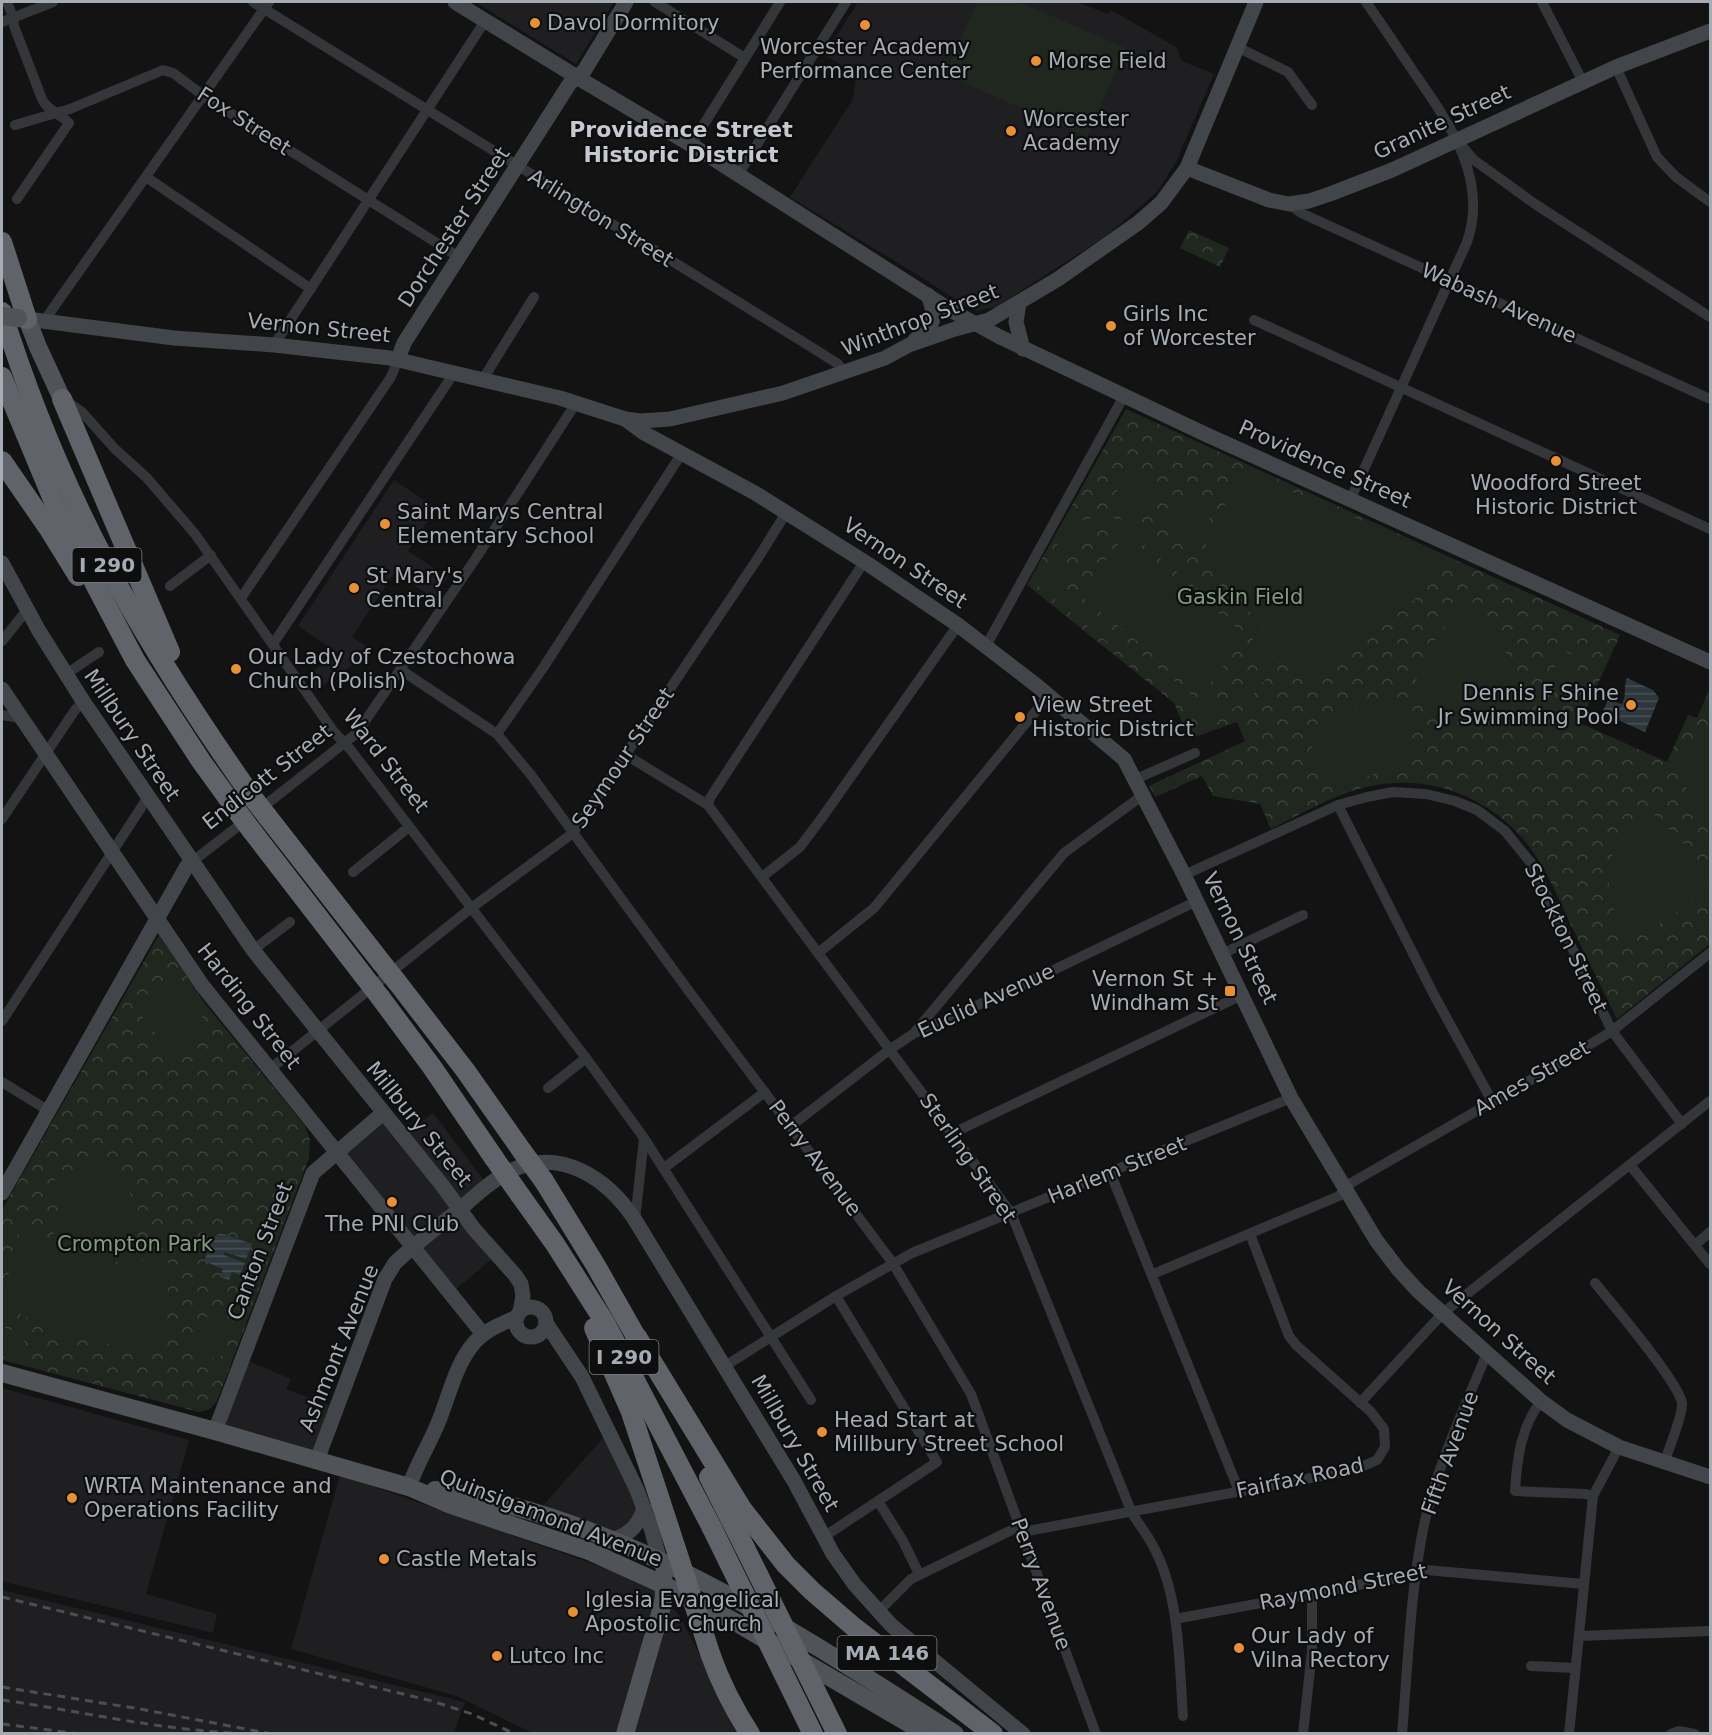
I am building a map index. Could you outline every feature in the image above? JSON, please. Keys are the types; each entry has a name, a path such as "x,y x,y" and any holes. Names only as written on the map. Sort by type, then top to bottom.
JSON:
{"highway":[{"path":"2,242 18,317"},
{"name":"I 290","path":"18,317 14,351 43,425 106,563 185,697 253,798 472,1079 544,1181 637,1337 837,1734"},
{"name":"I 290","path":"2,377 16,416 54,502 94,584 135,660 237,812 432,1066 555,1244 604,1321 712,1528 813,1734"},
{"path":"62,399 173,658 253,798"},
{"path":"2,461 49,529 100,611 135,660"},
{"path":"520,1195 599,1338 631,1413 653,1505 726,1693 750,1734"},
{"name":"MA 146","path":"637,1337 737,1500 786,1565 855,1628 993,1734"}],"main road":[{"name":"Providence Street","path":"455,2 691,145 928,295 1023,349 1308,481 1351,498 1710,662"},
{"name":"Dorchester Street","path":"398,359 404,342 570,83 585,70 626,2"},
{"name":"Winthrop Street","path":"625,419 650,421 670,419 783,393 885,358 909,345 989,320 1058,279 1138,223 1161,203 1186,168 1256,2"},
{"name":"Granite Street","path":"1186,168 1269,200 1289,204 1330,194 1392,170 1616,67 1710,31"},
{"path":"909,345 932,324 934,310 928,295"},
{"path":"1019,303 1016,322 1023,349"},
{"name":"Vernon Street","path":"18,317 164,337 274,345 398,359 576,403 625,419 644,433 745,487 958,625 1049,695 1124,759 1197,901 1291,1098 1376,1240 1398,1269 1418,1291 1487,1353 1541,1401 1567,1420 1619,1447 1710,1477"},
{"name":"Ward Street","path":"18,317 38,347 62,399"},
{"path":"670,419 672,438 682,453"},
{"name":"Millbury Street","path":"2,563 27,610 82,701 253,950 460,1209 508,1172 529,1165 552,1164 577,1169 601,1181 616,1195 635,1220 794,1481 844,1570 878,1612 905,1637 1023,1734"},
{"name":"Harding Street","path":"2,689 202,985 483,1334"},
{"name":"Endicott Street","path":"2,1193 187,866 193,861"},
{"name":"Canton Street","path":"215,1431 313,1173 383,1113"},
{"path":"460,1209 521,1284 523,1296 516,1326 567,1355"},
{"name":"Ashmont Avenue","path":"317,1460 385,1279 395,1263 460,1209"},
{"path":"409,1487 445,1407 462,1362 472,1345 492,1328 530,1307 538,1309 544,1315 546,1323 585,1383 653,1505 664,1585 661,1610 625,1734"},
{"path":"483,1334 504,1332 529,1335 542,1332 546,1323"},
{"name":"Quinsigamond Avenue","path":"2,1374 215,1431 409,1487 490,1501 611,1540 660,1561 778,1623 955,1734"},
{"name":"Quinsigamond Avenue","path":"409,1487 451,1505 589,1551 664,1585 782,1648 927,1734"},
{"path":"611,1540 622,1537 635,1527 653,1505"}],"street":[{"path":"7,2 45,106 59,113 69,123 17,199"},
{"path":"2,22 53,2"},
{"name":"Arlington Street","path":"253,2 266,5 518,166 808,345 838,364 844,373"},
{"path":"655,2 745,58"},
{"path":"691,145 780,2"},
{"path":"738,175 846,2"},
{"path":"1366,2 1457,139 1474,160 1600,247 1710,317"},
{"path":"1542,2 1583,82"},
{"path":"18,317 146,177 266,5"},
{"path":"274,345 485,21"},
{"path":"1237,47 1288,72 1312,105"},
{"path":"1616,67 1650,144 1661,163 1710,202"},
{"name":"Fox Street","path":"15,125 59,113 163,70 173,73 202,95 459,257"},
{"path":"1351,498 1467,242 1474,211 1470,176 1457,139"},
{"path":"146,177 311,289"},
{"name":"Wabash Avenue","path":"1289,204 1301,213 1710,399"},
{"path":"483,379 534,297"},
{"path":"1254,320 1710,529"},
{"name":"Dorchester Street","path":"241,598 391,377 398,359"},
{"path":"273,644 453,372"},
{"path":"986,646 1124,396"},
{"name":"Ward Street","path":"62,399 82,412 115,449 154,485 211,555 334,732 345,743 586,1058 644,1138 811,1400"},
{"name":"Endicott Street","path":"193,861 345,743 362,725 576,403"},
{"path":"497,734 543,668 682,453"},
{"name":"Seymour Street","path":"270,1069 471,909 573,833 786,513"},
{"path":"170,586 211,555"},
{"path":"708,805 710,798 780,688 864,562"},
{"path":"2,641 27,610"},
{"path":"762,878 800,847 958,625"},
{"path":"66,674 99,652"},
{"name":"Perry Avenue","path":"400,670 497,734 892,1262 971,1394 1096,1734"},
{"path":"818,953 874,908 1049,695"},
{"path":"2,819 82,701"},
{"path":"2,715 20,718"},
{"path":"1136,779 1195,753"},
{"name":"Sterling Street","path":"626,755 708,805 1011,1213 1132,1513 1153,1546 1169,1588 1175,1619 1183,1716"},
{"name":"Stockton Street","path":"1184,875 1338,805 1387,793 1426,794 1455,801 1477,810 1513,840 1531,863 1612,1031 1682,1124"},
{"path":"913,1034 1064,853 1143,795"},
{"path":"2,1021 148,797"},
{"path":"1338,805 1434,995 1492,1101"},
{"path":"353,872 409,827"},
{"name":"Euclid Avenue","path":"791,1126 913,1034 982,1004 1197,901"},
{"path":"1222,954 1303,915"},
{"path":"253,950 290,922"},
{"name":"Ames Street","path":"1152,1274 1339,1196 1351,1183 1612,1031 1710,953"},
{"path":"953,1133 1242,995"},
{"path":"548,1088 586,1058"},
{"path":"2,1082 49,1111"},
{"path":"662,1167 668,1165 765,1092"},
{"name":"Harlem Street","path":"725,1366 892,1262 1291,1098"},
{"path":"1360,1403 1443,1313 1710,1101"},
{"path":"635,1220 644,1138"},
{"path":"1630,1165 1710,1264"},
{"path":"1110,1172 1239,1491"},
{"path":"1695,1245 1710,1232"},
{"name":"Fairfax Road","path":"878,1612 911,1578 1021,1529 1132,1513 1338,1473 1374,1462 1382,1454 1385,1434 1381,1423 1310,1359 1289,1336 1250,1234"},
{"path":"1595,1283 1680,1396 1682,1411 1665,1461"},
{"path":"825,1536 937,1462 836,1296"},
{"name":"Fifth Avenue","path":"1402,1734 1424,1526 1431,1499 1487,1353"},
{"path":"1541,1401 1522,1437 1517,1459 1515,1491 1593,1496"},
{"path":"1569,1734 1593,1496 1619,1447"},
{"path":"878,1501 903,1541 919,1574"},
{"name":"Raymond Street","path":"1175,1619 1418,1574 1426,1570 1584,1584"},
{"path":"1303,1734 1312,1651 1312,1594"},
{"path":"1579,1636 1710,1631"},
{"path":"1531,1666 1575,1668"},
{"path":"1671,1734 1679,1731 1695,1734"}],"shaded area":[{"path":"475,2 614,2 576,64"},
{"name":"Worcester Academy","path":"858,2 1077,2 1108,14 1111,10 1176,47 1182,61 1214,74 1176,162 1157,192 1106,236 996,307 977,311 790,197 853,99 856,74 825,55"},
{"name":"St Mary's Central","path":"394,480 436,508 408,551 448,577 434,598 394,573 352,637 366,646 353,665 316,690 306,676 338,653 298,626"},
{"name":"Dennis F Shine Jr Swimming Pool","path":"1627,678 1653,690 1659,698 1645,732 1602,713 1608,700 1622,704"},
{"path":"433,1113 492,1191 462,1218 494,1257 448,1296 334,1156 384,1117 400,1137"},
{"path":"218,1234 252,1244 246,1259 224,1252 224,1255 245,1263 240,1275 232,1272 229,1280 220,1277 223,1269 204,1261 213,1239"},
{"path":"246,1360 291,1379 286,1389 339,1409 323,1454 221,1426"},
{"name":"WRTA Maintenance and Operations Facility","path":"2,1388 189,1440 146,1594 217,1614 213,1633 2,1581"},
{"path":"605,1436 640,1509 627,1531 614,1537 538,1511"},
{"path":"340,1475 651,1584 679,1615 741,1733 533,1733 456,1696 291,1649"},
{"path":"2,1590 465,1702 454,1733 2,1733"}],"green space":[{"name":"Morse Field","path":"977,2 1019,2 1126,48 1087,137 945,75"},
{"path":"1189,230 1229,248 1220,267 1180,248"},
{"name":"Gaskin Field","path":"1126,409 1620,635 1580,723 1667,762 1688,715 1697,718 1710,688 1710,944 1617,1019 1543,867 1516,831 1481,804 1439,787 1417,783 1394,783 1358,789 1332,798 1271,829 1260,804 1213,796 1202,776 1155,797 1149,786 1245,741 1237,722 1189,739 1174,703 1027,585"},
{"path":"1127,470 1157,484 1151,499 1120,484"},
{"name":"Gaskin Field","path":"1241,471 1443,554 1423,593 1318,676 1296,674 1204,549"},
{"path":"1118,489 1148,503 1142,517 1111,503"},
{"path":"1183,496 1213,510 1206,525 1176,510"},
{"path":"1173,514 1204,529 1197,543 1167,528"},
{"path":"1093,518 1128,520 1144,530 1252,618 1268,642 1272,659 1266,679 1251,697 1231,709 1220,712 1203,712 1184,704 1032,581 1052,556 1060,539 1069,529","holes":["1092,529 1116,531 1138,540 1243,626 1257,646 1260,655 1258,668 1243,688 1228,697 1212,701 1190,694 1071,598 1062,574 1064,562 1068,549 1077,538"]},
{"path":"1123,538 1247,636 1202,693 1078,594"},
{"path":"1457,608 1475,617 1489,628 1500,640 1507,654 1513,687 1509,724 1459,715 1419,700 1414,686 1430,648"},
{"path":"1563,651 1582,659 1568,692 1548,683"},
{"path":"1386,699 1400,709 1407,721 1412,740 1410,758 1335,791 1313,759 1312,734 1329,713"},
{"path":"1710,736 1710,833 1704,826 1676,765"},
{"path":"1646,807 1689,849 1710,876 1710,884 1671,917 1632,939 1614,910 1609,888 1610,865 1622,830"},
{"name":"Crompton Park","path":"159,935 203,1001 305,1126 310,1140 309,1158 217,1401 210,1409 199,1412 2,1360 2,1210"},
{"path":"173,981 207,1023 172,1053 137,1010"},
{"path":"113,1157 144,1223 126,1230 115,1265 143,1260 157,1260 171,1264 160,1352 57,1336 57,1329 2,1307 2,1299 21,1227 29,1231 48,1250 62,1205 57,1198 55,1178"},
{"path":"201,1315 232,1327 226,1341 195,1330"},
{"path":"2,1327 26,1335 19,1361 2,1356"},
{"path":"194,1334 225,1346 219,1360 188,1349"}],"railway":[{"path":"2,1597 432,1701 472,1714 515,1734"},
{"path":"2,1687 140,1709 272,1734"},
{"path":"2,1700 146,1724 233,1733"},
{"path":"2,1724 80,1734"}],"place":[{"name":"Davol Dormitory","path":"535,23"},
{"name":"Worcester Academy Performance Center","path":"865,25"},
{"name":"Morse Field","path":"1036,61"},
{"name":"Worcester Academy","path":"1011,131"},
{"name":"Girls Inc of Worcester","path":"1111,326"},
{"name":"Woodford Street Historic District","path":"1556,461"},
{"name":"Saint Marys Central Elementary School","path":"385,524"},
{"name":"St Mary's Central","path":"354,588"},
{"name":"Our Lady of Czestochowa Church (Polish)","path":"236,669"},
{"name":"Dennis F Shine Jr Swimming Pool","path":"1631,705"},
{"name":"View Street Historic District","path":"1020,717"},
{"name":"Vernon St + Windham St","path":"1230,991"},
{"name":"The PNI Club","path":"392,1202"},
{"name":"Head Start at Millbury Street School","path":"822,1432"},
{"name":"WRTA Maintenance and Operations Facility","path":"72,1498"},
{"name":"Castle Metals","path":"384,1559"},
{"name":"Iglesia Evangelical Apostolic Church","path":"573,1612"},
{"name":"Our Lady of Vilna Rectory","path":"1239,1648"},
{"name":"Lutco Inc","path":"497,1656"}],"district":[{"name":"Providence Street Historic District","path":"681,142"}]}
